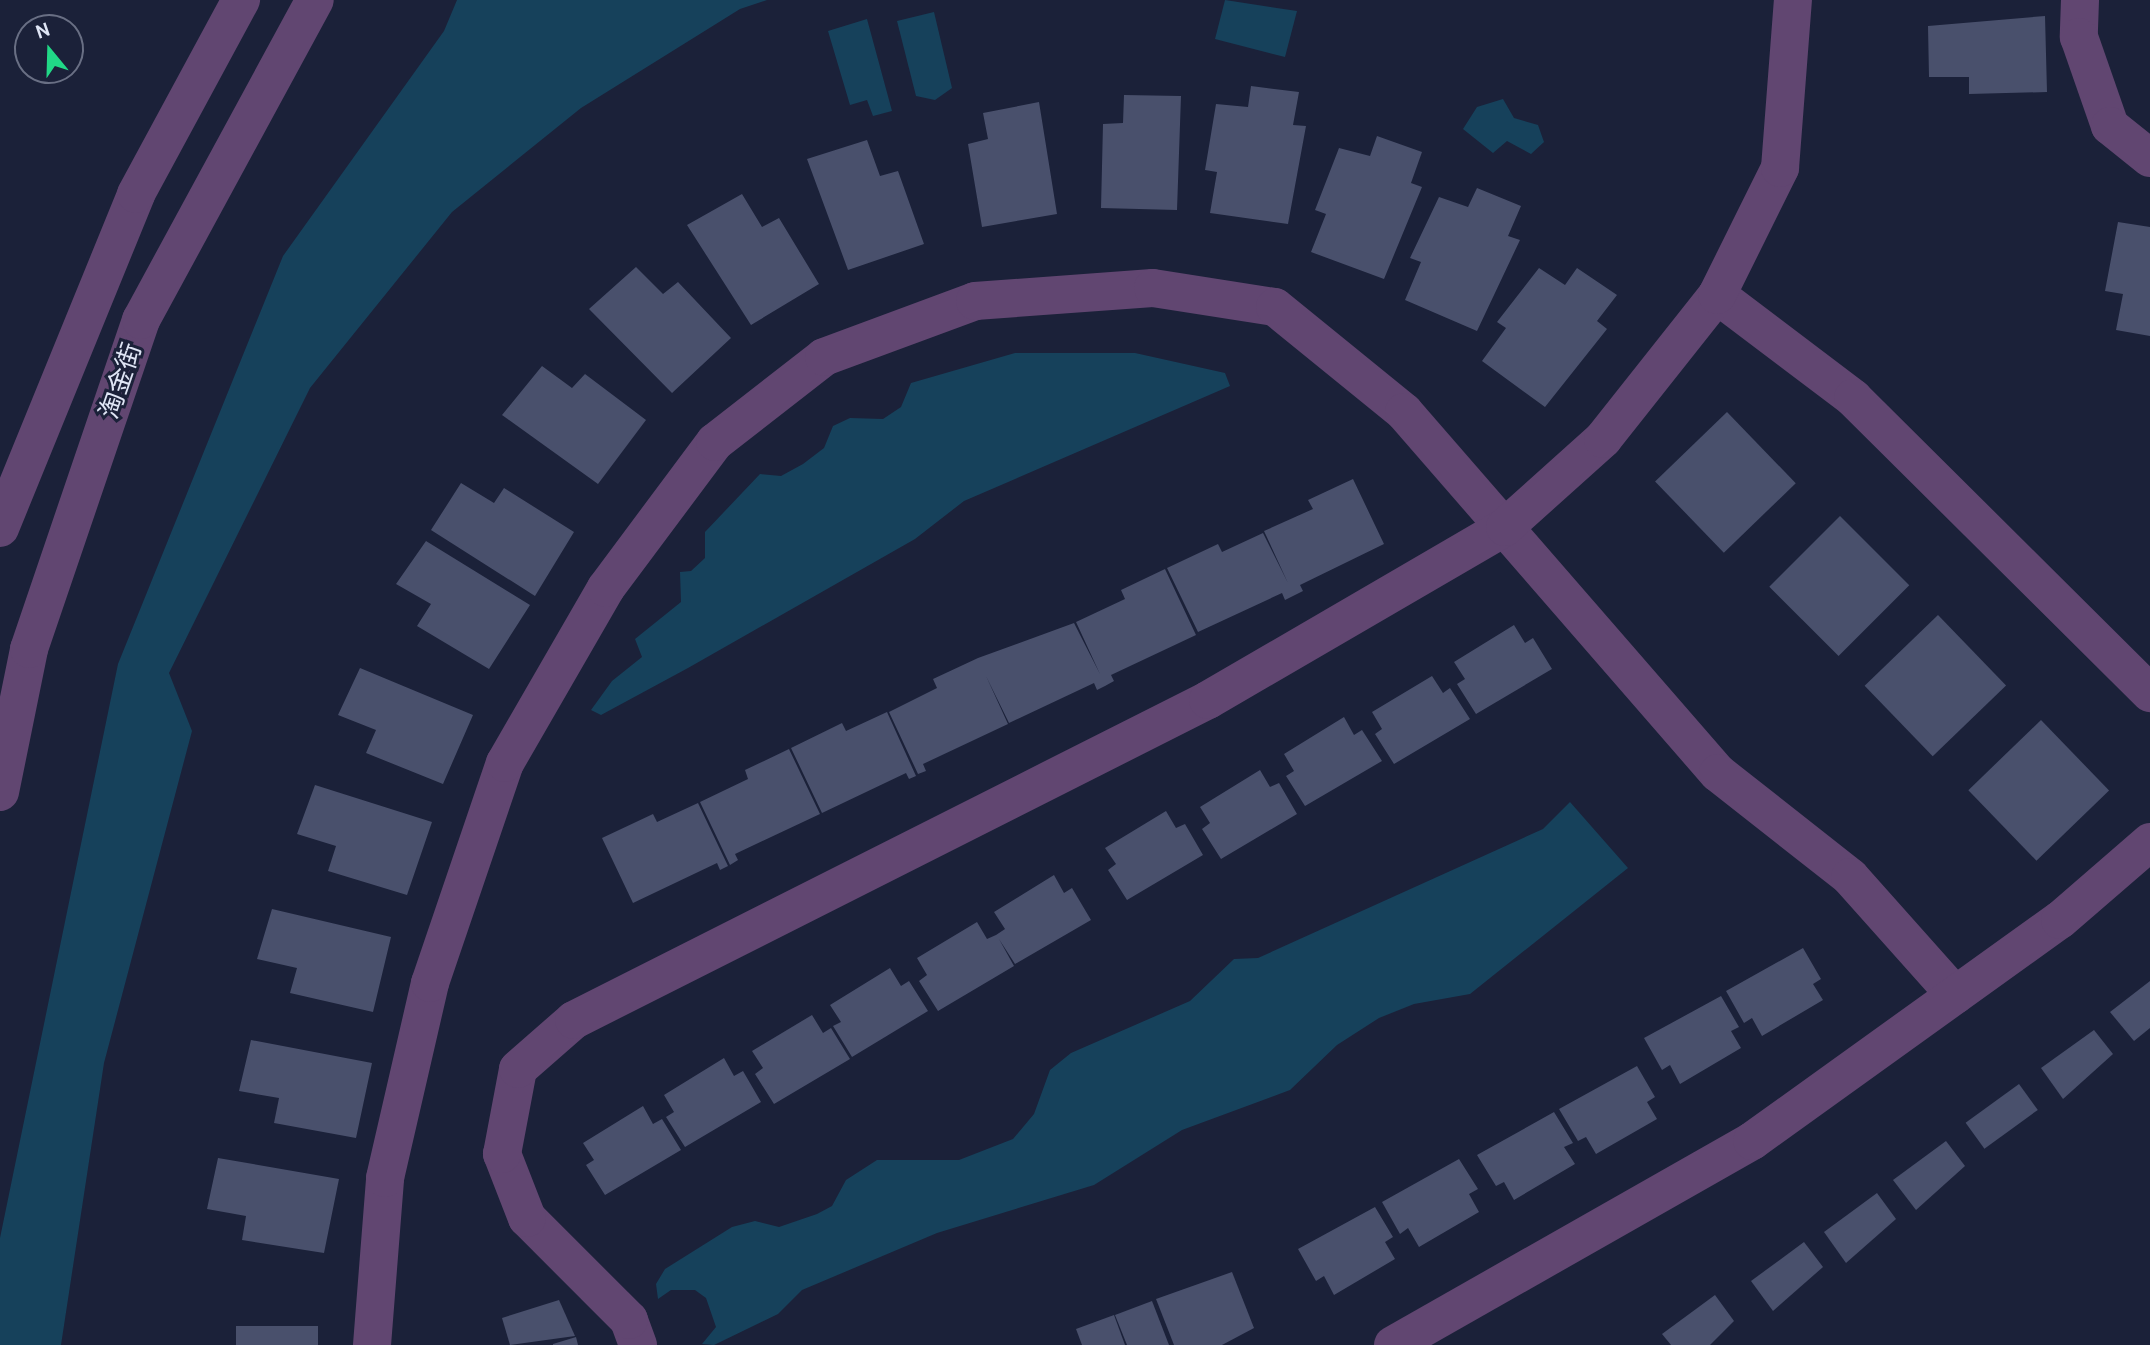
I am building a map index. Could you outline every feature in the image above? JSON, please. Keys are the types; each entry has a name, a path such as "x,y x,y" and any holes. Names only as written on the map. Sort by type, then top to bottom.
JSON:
{"street":[{"path":"0,528 136,194 241,0"},
{"name":"淘金街","path":"0,792 29,649 141,320 315,0"},
{"path":"638,1345 629,1320 527,1218 502,1154 518,1069 574,1020 1208,700 1504,527 1603,439 1717,295 1780,168 1793,0"},
{"path":"2080,0 2080,37 2110,126 2150,158"},
{"path":"372,1345 391,1152 430,983 505,763 606,588 715,442 824,357 975,301 1153,288 1275,307 1404,412 1718,773 1850,877 1955,995"},
{"path":"1717,295 1853,398 2150,694"},
{"path":"1393,1345 1752,1141 2060,920 2150,842"}],"water":[{"path":"457,0 767,0 740,9 581,108 452,212 310,388 169,673 192,731 104,1063 61,1345 0,1345 0,1238 118,664 283,256 444,31"},
{"path":"1225,0 1297,11 1285,57 1215,39"},
{"path":"934,12 952,88 935,100 916,96 897,21"},
{"path":"867,19 892,111 873,116 867,100 850,105 828,31"},
{"path":"1503,99 1514,118 1538,125 1544,142 1531,154 1507,141 1493,153 1463,129 1477,107"},
{"path":"1015,353 1135,353 1225,373 1230,386 964,501 915,539 688,668 601,715 591,710 612,681 642,657 635,639 681,602 680,572 691,571 705,558 705,532 760,474 781,476 803,464 824,448 833,426 850,418 883,419 901,407 911,383"},
{"path":"1570,802 1628,868 1470,994 1414,1004 1379,1018 1337,1045 1290,1090 1182,1130 1094,1185 937,1233 802,1290 778,1314 714,1345 702,1344 716,1327 706,1298 695,1290 671,1290 658,1299 656,1284 665,1269 732,1227 755,1221 779,1227 817,1214 832,1206 846,1180 877,1160 959,1160 1013,1139 1034,1114 1050,1070 1071,1053 1190,1001 1234,959 1258,958 1543,829"}],"building":[{"path":"2045,16 2047,92 1969,94 1969,77 1929,77 1928,26"},
{"path":"1251,86 1299,92 1293,125 1306,126 1288,224 1210,213 1217,172 1205,170 1216,104 1248,107"},
{"path":"1124,95 1181,96 1177,210 1101,208 1103,124 1123,123"},
{"path":"1039,102 1057,214 982,227 968,144 988,139 983,113"},
{"path":"1377,136 1422,152 1411,183 1422,187 1384,279 1311,252 1326,214 1315,210 1339,148 1370,156"},
{"path":"867,140 880,176 898,171 924,244 848,270 807,159"},
{"path":"1477,188 1521,206 1508,236 1520,240 1477,331 1405,300 1421,262 1410,258 1439,197 1468,207"},
{"path":"742,194 762,227 779,218 819,284 751,325 687,225"},
{"path":"2118,222 2150,227 2150,336 2116,330 2123,294 2105,291"},
{"path":"636,267 663,294 678,282 731,338 672,393 589,309"},
{"path":"1539,268 1565,285 1577,268 1617,295 1597,321 1607,329 1545,407 1482,361 1506,328 1497,322"},
{"path":"542,366 572,388 585,374 646,420 598,484 502,415"},
{"path":"1727,412 1796,483 1724,553 1655,481"},
{"path":"1353,479 1384,544 1300,585 1303,591 1285,600 1282,593 1198,632 1167,568 1218,544 1222,552 1263,533 1288,583 1264,531 1313,509 1308,500"},
{"path":"461,483 494,503 504,488 574,532 535,596 431,530"},
{"path":"1840,516 1909,585 1839,656 1769,587"},
{"path":"426,541 530,605 489,669 417,626 431,604 396,584"},
{"path":"1165,569 1196,635 1111,675 1114,681 1097,690 1094,683 1009,723 986,676 1008,724 923,764 926,771 918,774 889,712 937,688 933,679 978,658 1074,623 1100,674 1076,622 1125,599 1121,590"},
{"path":"1938,615 2006,685 1933,756 1865,686"},
{"path":"1514,625 1525,643 1533,638 1552,669 1476,714 1457,684 1465,679 1454,662"},
{"path":"360,668 473,715 443,784 366,753 376,730 338,715"},
{"path":"1432,676 1443,693 1450,688 1470,719 1394,764 1375,734 1382,729 1372,712"},
{"path":"887,712 916,776 909,779 906,773 822,813 791,748 842,723 846,731"},
{"path":"1344,717 1354,735 1362,730 1382,761 1305,806 1286,776 1294,771 1284,754"},
{"path":"2041,720 2109,790 2036,861 1968,790"},
{"path":"789,749 820,814 735,854 738,860 730,865 700,802 748,779 745,770"},
{"path":"1260,770 1270,787 1279,783 1297,814 1221,859 1202,829 1210,823 1200,807"},
{"path":"315,785 432,822 407,895 328,871 336,846 297,834"},
{"path":"698,803 728,866 720,870 717,863 633,903 602,838 653,814 657,822"},
{"path":"1166,811 1176,828 1185,824 1203,855 1127,900 1108,870 1116,864 1105,848"},
{"path":"1054,875 1064,893 1072,888 1091,920 1015,964 999,939 1014,966 938,1011 919,981 927,975 917,958 977,922 987,939 996,935 1005,929 994,912"},
{"path":"272,909 391,937 373,1012 290,993 297,968 257,959"},
{"path":"1803,948 1821,979 1813,984 1823,1000 1762,1036 1752,1018 1744,1023 1726,991"},
{"path":"890,968 901,986 909,981 928,1011 852,1057 833,1026 841,1022 830,1005"},
{"path":"2150,981 2150,1028 2134,1041 2110,1012"},
{"path":"1721,996 1739,1027 1731,1031 1741,1048 1680,1084 1670,1065 1662,1070 1644,1038"},
{"path":"812,1015 823,1033 831,1028 850,1059 774,1104 755,1074 763,1068 752,1051"},
{"path":"2094,1030 2113,1054 2063,1099 2041,1068"},
{"path":"251,1040 372,1063 356,1138 274,1123 279,1098 239,1091"},
{"path":"724,1058 734,1076 743,1071 761,1102 685,1147 666,1117 674,1112 664,1095"},
{"path":"1637,1066 1655,1097 1647,1102 1657,1119 1596,1154 1586,1137 1578,1141 1559,1109"},
{"path":"2019,1084 2038,1110 1984,1149 1966,1123"},
{"path":"643,1106 653,1124 662,1119 681,1150 605,1195 586,1165 594,1160 583,1143"},
{"path":"1554,1112 1573,1143 1564,1147 1575,1164 1514,1200 1504,1182 1496,1186 1477,1155"},
{"path":"1946,1141 1965,1166 1916,1210 1893,1180"},
{"path":"218,1158 339,1179 324,1253 242,1240 246,1216 207,1209"},
{"path":"1459,1159 1478,1189 1469,1194 1479,1212 1419,1247 1408,1228 1400,1234 1382,1202"},
{"path":"1877,1193 1896,1219 1846,1263 1824,1232"},
{"path":"1375,1207 1393,1237 1385,1242 1395,1259 1334,1295 1324,1276 1316,1281 1298,1249"},
{"path":"1804,1242 1823,1267 1773,1311 1751,1281"},
{"path":"1232,1272 1254,1328 1222,1345 1174,1345 1156,1299"},
{"path":"1715,1295 1734,1321 1710,1345 1671,1345 1662,1334"},
{"path":"559,1300 575,1336 510,1345 502,1318"},
{"path":"1152,1301 1169,1345 1127,1345 1115,1315"},
{"path":"1114,1315 1125,1345 1082,1345 1076,1329"},
{"path":"236,1326 318,1326 318,1345 236,1345"},
{"path":"576,1337 578,1345 553,1345 553,1344"}]}
